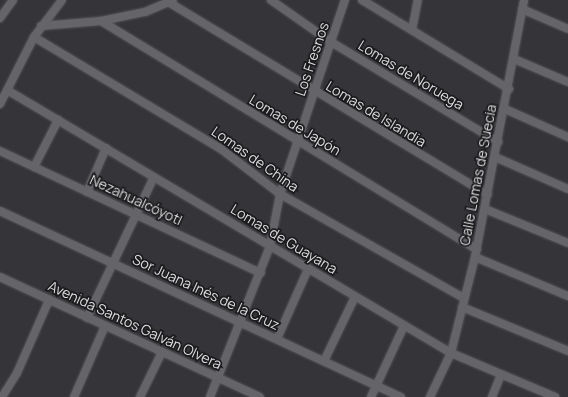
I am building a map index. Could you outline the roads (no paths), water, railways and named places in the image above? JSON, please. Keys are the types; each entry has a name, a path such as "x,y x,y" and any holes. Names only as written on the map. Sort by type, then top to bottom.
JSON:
{"street":[{"path":"0,18 13,0"},
{"path":"0,104 34,37 62,0"},
{"name":"Lomas de Noruega","path":"272,0 331,42 498,142"},
{"name":"Los Fresnos","path":"210,397 261,273 270,246 280,194 345,0"},
{"path":"362,0 508,89"},
{"path":"412,30 418,0"},
{"name":"Calle Lomas de Suecia","path":"430,397 451,353 476,253 524,0"},
{"path":"41,26 101,21 145,12 172,1"},
{"name":"Lomas de Islandia","path":"172,1 314,92 488,195"},
{"path":"522,10 568,29"},
{"name":"Lomas de Japón","path":"101,21 476,253 568,296"},
{"name":"Lomas de China","path":"34,37 221,149 280,194 464,298"},
{"path":"514,59 568,82"},
{"name":"Lomas de Guayana","path":"7,90 451,353 552,396"},
{"path":"504,109 568,137"},
{"path":"34,167 58,120"},
{"path":"86,192 106,148"},
{"name":"Nezahualcóyotl","path":"0,151 261,273"},
{"path":"495,158 568,189"},
{"path":"88,318 111,264 154,177"},
{"path":"485,209 568,243"},
{"name":"Sor Juana Inés de la Cruz","path":"0,211 111,264 401,397"},
{"path":"276,339 308,269"},
{"name":"Avenida Santos Galván Olvera","path":"0,277 260,397"},
{"path":"324,361 355,297"},
{"path":"2,397 17,373 49,300"},
{"path":"462,307 568,351"},
{"path":"74,397 105,326"},
{"path":"371,397 404,326"},
{"path":"140,397 162,352"},
{"path":"492,397 501,375"}]}
